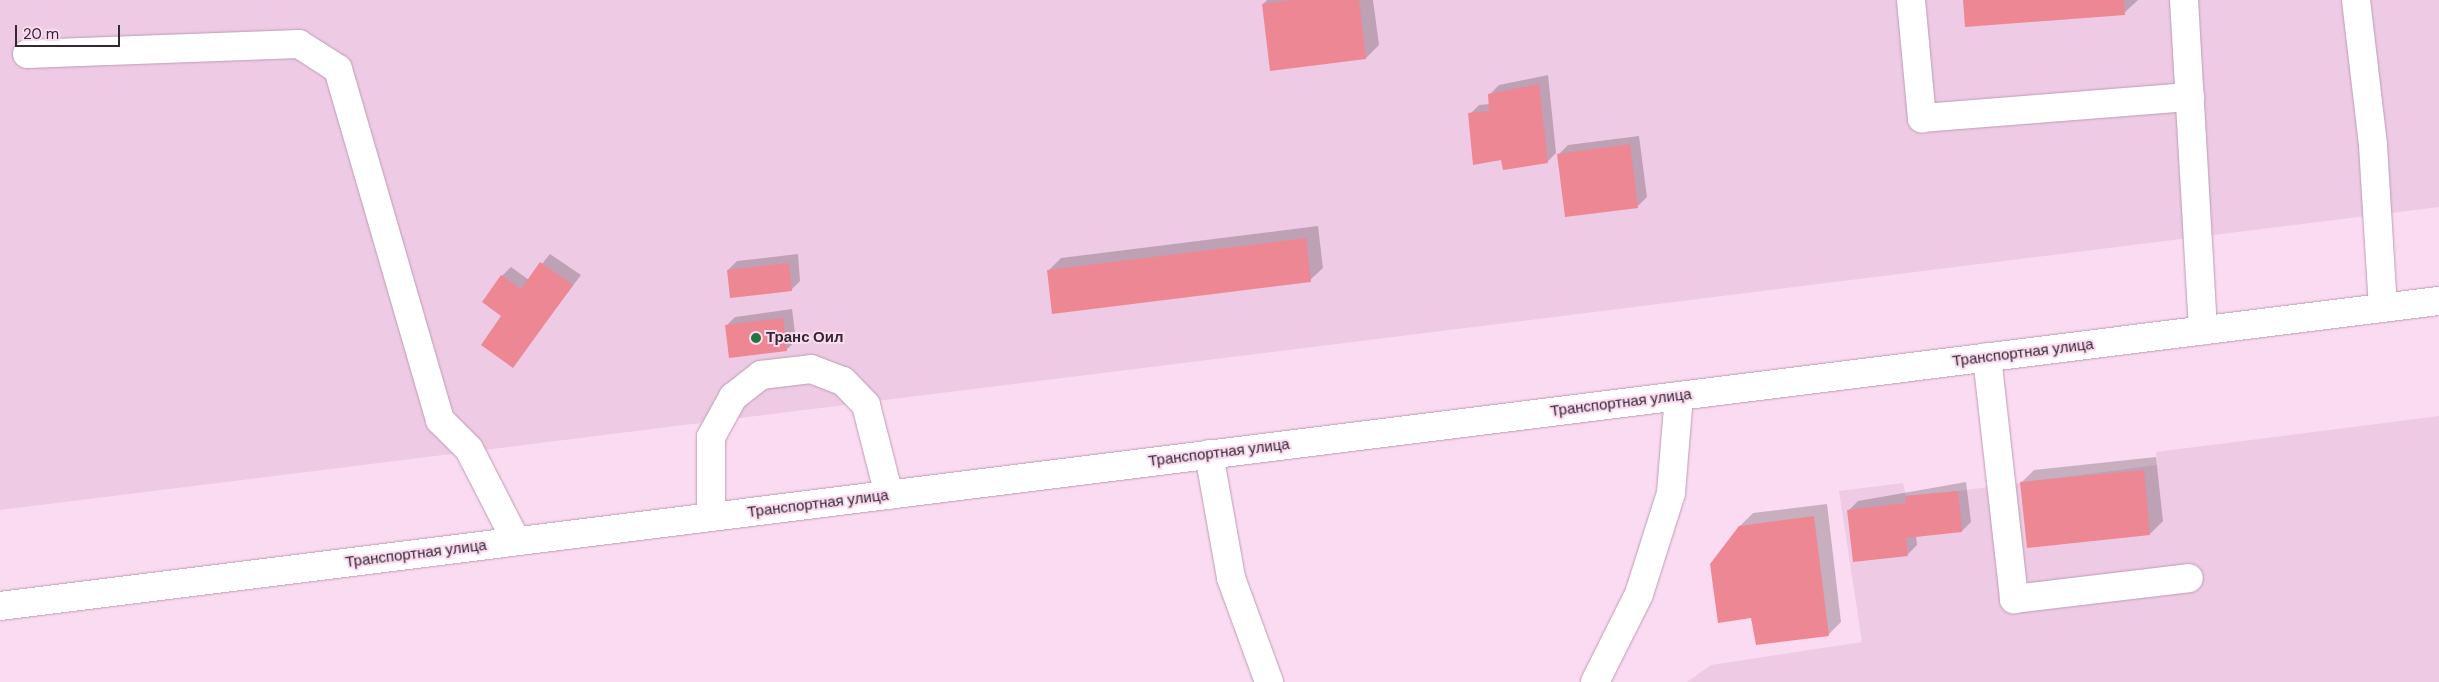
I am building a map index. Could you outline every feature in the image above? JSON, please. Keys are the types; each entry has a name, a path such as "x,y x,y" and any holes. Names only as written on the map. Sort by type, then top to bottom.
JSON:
{"main road":[{"path":"1911,0 1922,118 2190,97"},
{"path":"2184,0 2203,330"},
{"path":"2356,0 2373,144 2383,308"},
{"path":"27,54 299,44 338,69 440,420 469,449 516,542"},
{"name":"Транспортная улица","path":"0,606 2439,301"},
{"path":"1987,357 2014,599 2188,578"},
{"path":"712,517 710,437 733,397 761,375 811,369 843,381 866,405 889,495"},
{"path":"1595,682 1639,594 1671,493 1679,396"},
{"path":"1209,454 1231,578 1269,682"}],"shaded area":[{"path":"0,0 2439,0 2439,207 0,510"},
{"path":"2439,416 2439,682 1687,682 1711,665 1862,642 1839,491 1903,483 1906,496 1958,491 2157,465 2156,452"}],"building":[{"path":"1292,0 1359,0 1366,59 1270,71 1262,4"},
{"path":"1963,0 2124,0 2125,15 1965,27"},
{"path":"1539,84 1548,163 1503,170 1501,160 1473,165 1468,113 1489,111 1488,94"},
{"path":"1630,144 1638,208 1565,217 1557,154"},
{"path":"1306,238 1311,282 1052,314 1047,270"},
{"path":"540,262 573,285 513,368 481,345 501,316 482,302 501,275 521,289"},
{"path":"789,263 792,291 730,298 727,270"},
{"name":"Транс Оил","path":"783,318 787,351 729,358 725,325"},
{"path":"2144,470 2150,535 2027,548 2020,482"},
{"path":"1958,491 1962,532 1906,538 1908,556 1853,562 1847,510 1905,503 1906,496"},
{"path":"1814,516 1829,636 1756,645 1751,618 1718,623 1710,564 1739,526"}],"place":[{"name":"Транс Оил","path":"756,338"}]}
